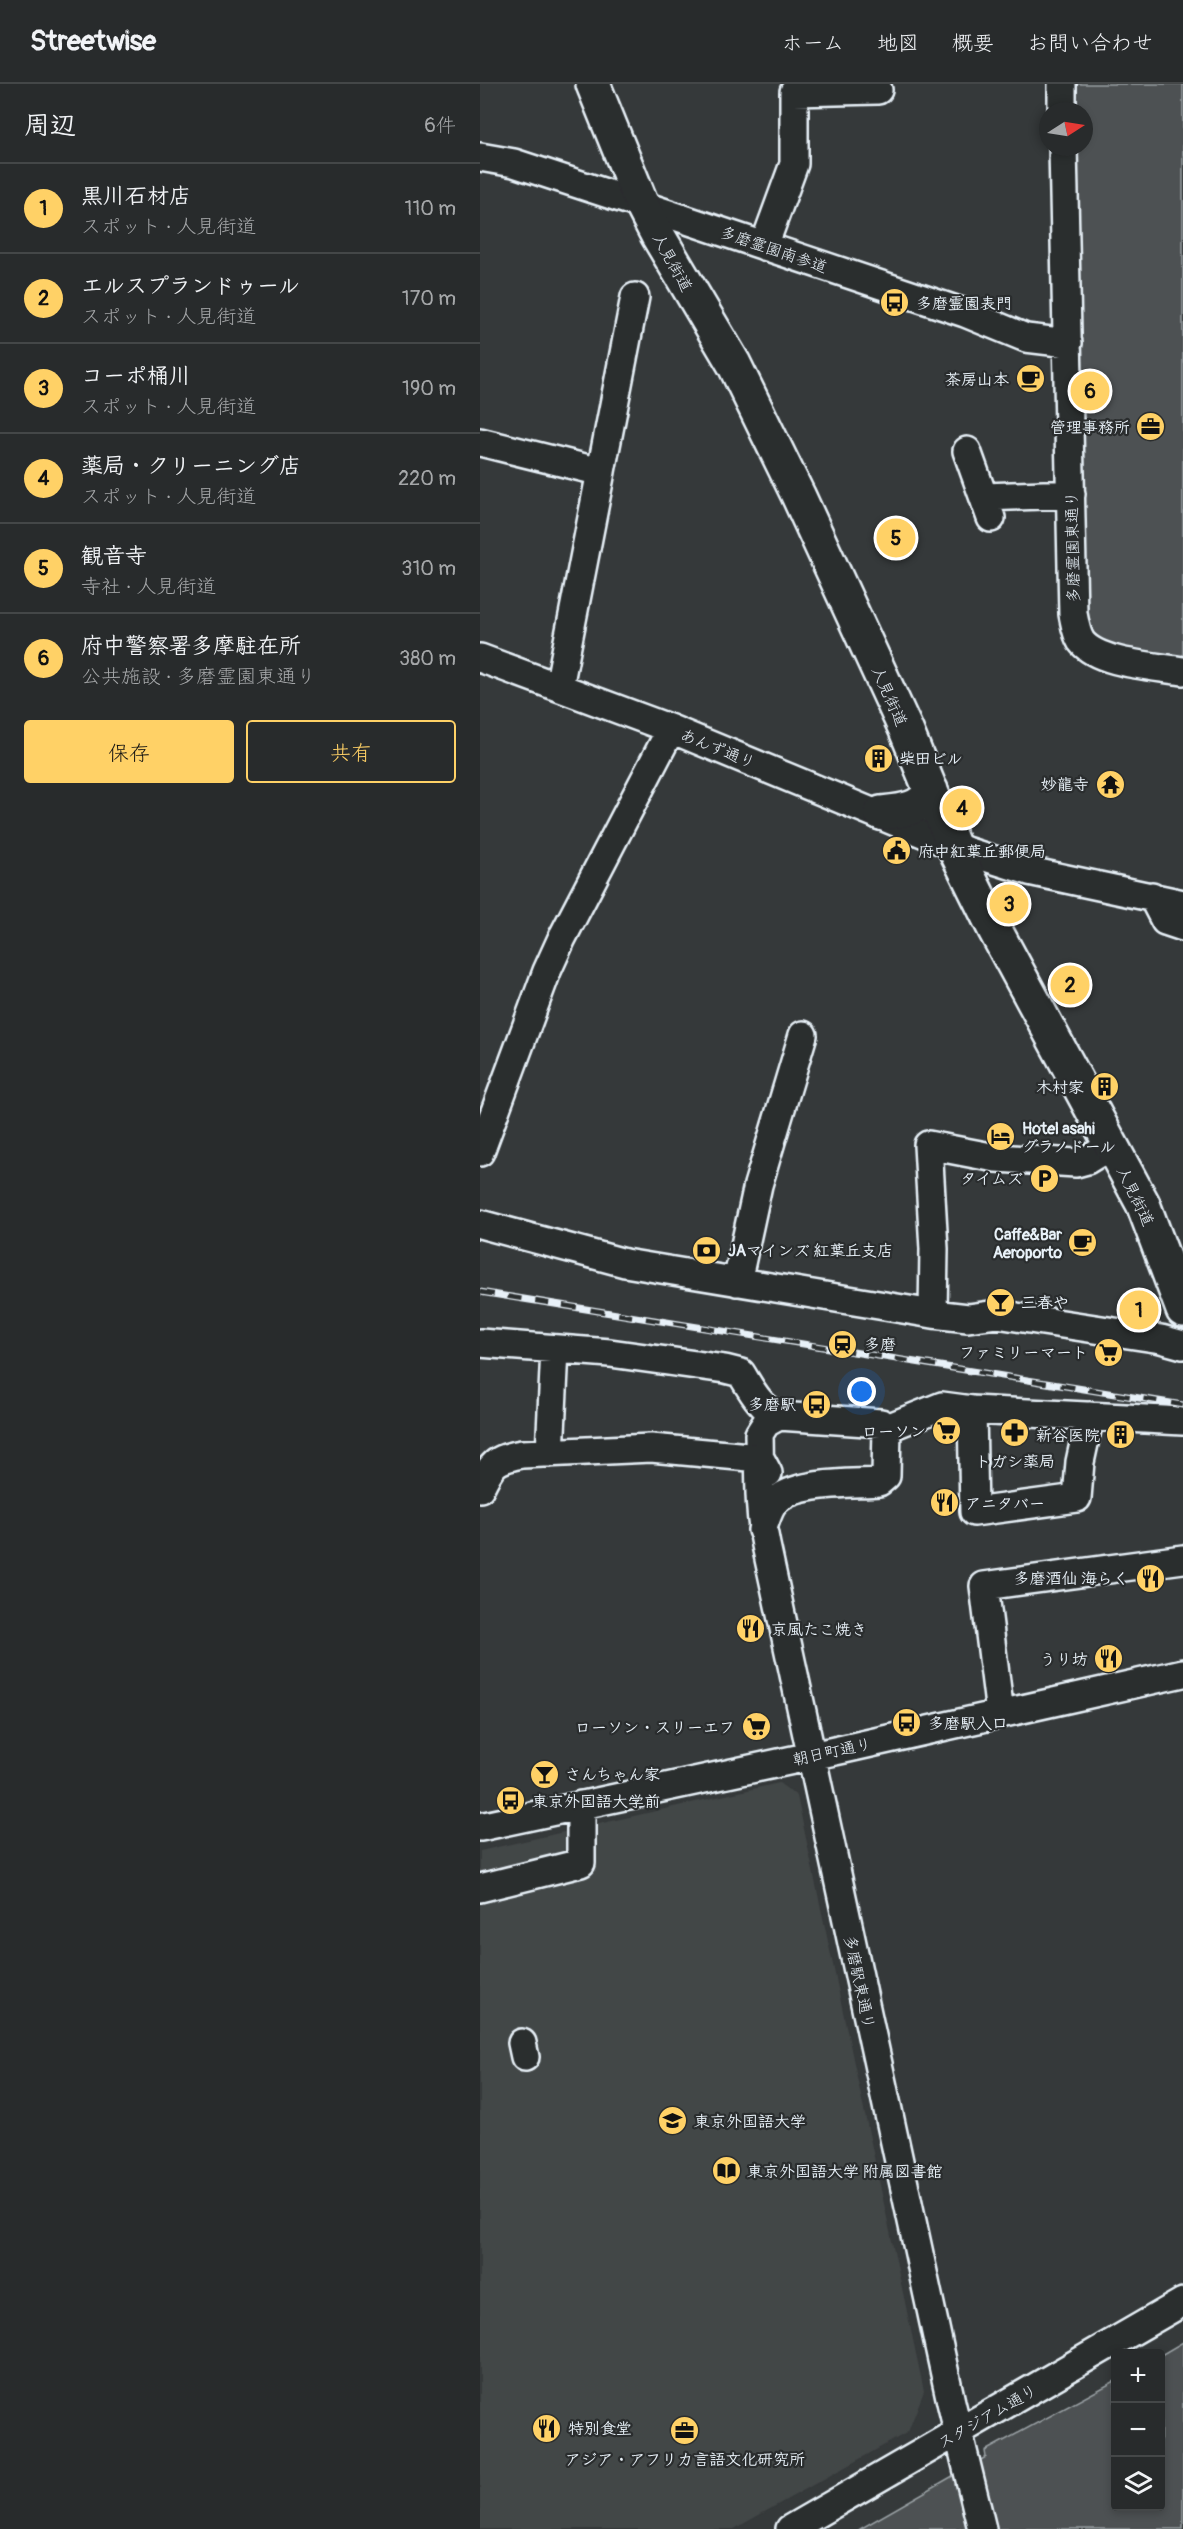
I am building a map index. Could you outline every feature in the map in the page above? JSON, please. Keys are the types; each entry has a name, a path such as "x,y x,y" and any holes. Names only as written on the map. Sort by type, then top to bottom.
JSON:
{"main road":[{"name":"人見街道","path":"593,84 642,205 699,308 734,364 858,624 953,845 995,930 1143,1204 1183,1310"},
{"path":"881,813 896,812 921,804 931,790"}],"street":[{"path":"1062,84 1062,102"},
{"path":"764,246 794,164 794,92 878,90"},
{"name":"多磨霊園東通り","path":"1063,156 1073,614 1082,641 1102,656 1183,671"},
{"name":"多磨霊園南参道","path":"480,157 514,163 642,205 965,313 1020,336 1068,343"},
{"path":"559,687 634,297"},
{"path":"480,442 601,472"},
{"path":"967,452 987,508 1071,494"},
{"name":"あんず通り","path":"480,658 671,729 881,813 953,845 1029,871 1183,904"},
{"path":"480,1152 562,938 671,729"},
{"path":"1152,896 1165,921 1183,927"},
{"path":"737,1282 758,1185 803,1035"},
{"path":"933,1314 934,1249 928,1145 996,1158 1076,1163 1087,1160 1110,1146"},
{"path":"480,1224 625,1263 933,1314 968,1318 997,1314 1161,1339 1183,1345"},
{"path":"480,1343 555,1349 550,1453"},
{"name":"多磨駅東通り","path":"555,1349 621,1354 725,1369 741,1373 752,1390 766,1436 762,1530 958,2433 982,2529"},
{"path":"887,1428 942,1406 972,1410 1183,1421"},
{"path":"972,1410 974,1512 1077,1498 1080,1462 1090,1416"},
{"path":"480,1488 490,1467 504,1457 651,1449 880,1423 887,1428"},
{"path":"762,1530 775,1501 788,1493 803,1488 879,1482 886,1476 887,1428"},
{"path":"766,1436 772,1477 781,1483 803,1488"},
{"path":"1000,1714 984,1586 1183,1559"},
{"name":"朝日町通り","path":"480,1827 1183,1673"},
{"path":"480,1888 581,1863 581,1805"},
{"name":"スタジアム通り","path":"790,2529 1183,2302"}],"shaded area":[{"path":"1069,84 1183,84 1183,662 1141,656 1113,648 1092,632 1085,619 1071,156 1093,156 1093,102 1070,102"},
{"name":"東京外国語大学","path":"779,1783 797,1796 924,2391 908,2432 734,2529 480,2529 480,1851"},
{"path":"1183,2342 1183,2529 860,2529 986,2457 985,2451 1111,2383 1111,2511 1165,2511 1165,2353"}],"railway":[{"path":"480,1292 1183,1405"}],"place":[{"name":"多磨霊園表門","path":"895,303"},
{"name":"茶房山本","path":"1030,379"},
{"name":"府中警察署多摩駐在所","path":"1090,391"},
{"name":"管理事務所","path":"1151,427"},
{"name":"観音寺","path":"896,538"},
{"name":"柴田ビル","path":"878,758"},
{"name":"妙龍寺","path":"1110,784"},
{"name":"薬局・クリーニング店","path":"962,808"},
{"name":"府中紅葉丘郵便局","path":"897,851"},
{"name":"コーポ桶川","path":"1009,904"},
{"name":"エルスプランドゥール","path":"1070,985"},
{"name":"木村家","path":"1105,1087"},
{"name":"Hotel asahi グラノドール","path":"1001,1137"},
{"name":"タイムズ","path":"1044,1178"},
{"name":"Caffe&Bar Aeroporto","path":"1083,1243"},
{"name":"JAマインズ 紅葉丘支店","path":"707,1250"},
{"name":"三春や","path":"1000,1302"},
{"name":"黒川石材店","path":"1139,1310"},
{"name":"多磨","path":"843,1344"},
{"name":"ファミリーマート","path":"1109,1352"},
{"name":"多磨駅","path":"817,1404"},
{"name":"ローソン","path":"947,1431"},
{"name":"トガシ薬局","path":"1015,1433"},
{"name":"新谷医院","path":"1121,1435"},
{"name":"アニタバー","path":"944,1503"},
{"name":"多磨酒仙 海らく","path":"1150,1578"},
{"name":"京風たこ焼き","path":"750,1629"},
{"name":"うり坊","path":"1109,1659"},
{"name":"多磨駅入口","path":"907,1723"},
{"name":"ローソン・スリーエフ","path":"756,1727"},
{"name":"さんちゃん家","path":"544,1774"},
{"name":"東京外国語大学前","path":"511,1801"},
{"name":"東京外国語大学","path":"673,2121"},
{"name":"東京外国語大学 附属図書館","path":"726,2171"},
{"name":"特別食堂","path":"547,2428"},
{"name":"アジア・アフリカ言語文化研究所","path":"685,2431"}]}
